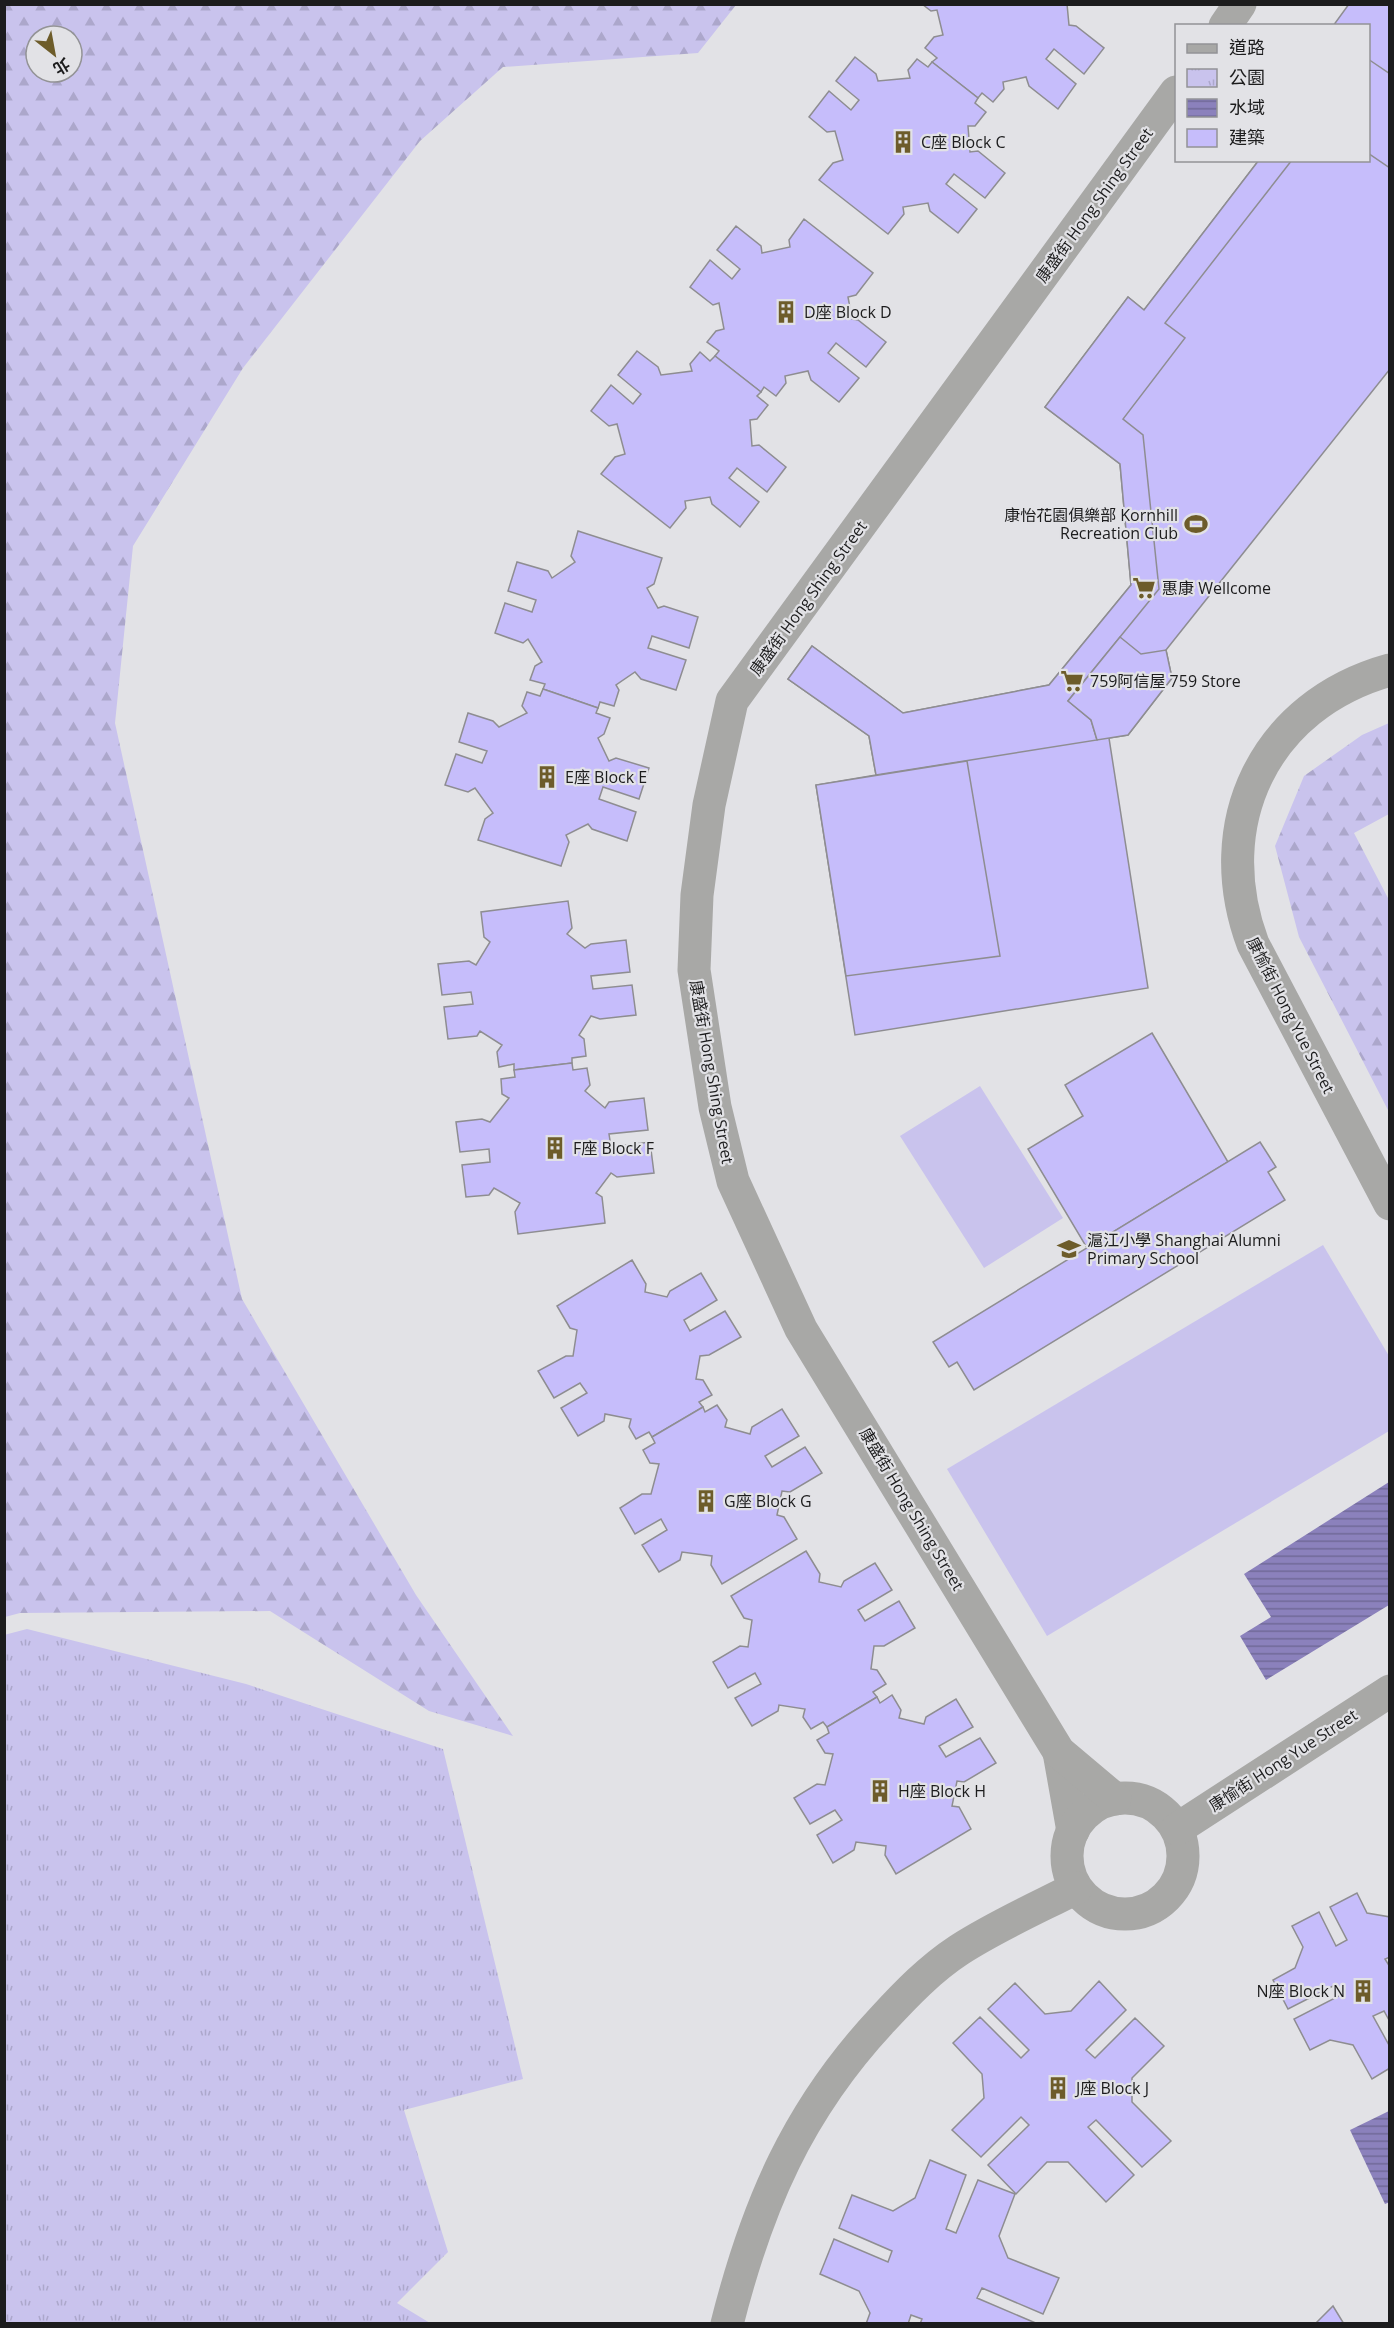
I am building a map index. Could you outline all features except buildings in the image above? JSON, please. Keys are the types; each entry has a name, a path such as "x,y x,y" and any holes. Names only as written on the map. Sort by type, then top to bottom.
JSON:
{"street":[{"path":"1226,24 1240,4"},
{"name":"康盛街 Hong Shing Street","path":"1059,1752 801,1329 733,1181 715,1107 694,970 697,895 709,805 732,701 1175,93"},
{"name":"康愉街 Hong Yue Street","path":"1389,670 1344,687 1320,701 1299,719 1263,764 1251,788 1242,818 1237,848 1237,878 1245,923 1257,953 1389,1204"},
{"name":"康愉街 Hong Yue Street","path":"1177,1829 1389,1691"},
{"path":"1059,1752 1115,1799"},
{"path":"1059,1752 1073,1831"},
{"path":"1134,1798 1166,1814 1177,1829 1183,1847 1182,1867 1175,1885 1162,1900 1146,1911 1126,1915 1107,1912 1089,1902 1076,1888 1068,1870 1067,1850 1073,1831 1083,1816 1098,1805 1115,1799 1134,1798"},
{"path":"727,2324 742,2266 765,2201 788,2151 837,2073 866,2037 931,1972 959,1950 987,1933 1076,1888"},
{"path":"742,2266 749,2324"}],"green space":[{"path":"4,5 736,5 698,53 503,67 420,141 243,368 133,546 115,723 242,1299 416,1595 513,1736 429,1711 270,1611 20,1613 5,1617"},
{"path":"1389,723 1389,814 1354,833 1389,900 1389,1112 1299,937 1275,846 1304,776 1362,735"},
{"path":"980,1086 1063,1218 984,1268 900,1136"},
{"path":"1323,1245 1389,1356 1389,1431 1047,1636 947,1469"},
{"path":"27,1629 246,1684 443,1749 523,2079 404,2110 448,2252 397,2303 430,2323 5,2323 4,1635"}],"water":[{"path":"1389,1482 1389,1605 1266,1680 1240,1636 1271,1617 1244,1574"},
{"path":"1389,2111 1390,2202 1385,2204 1350,2130"}],"place":[{"name":"C座 Block C","path":"903,142"},
{"name":"D座 Block D","path":"786,312"},
{"name":"康怡花園俱樂部 Kornhill Recreation Club","path":"1196,524"},
{"name":"惠康 Wellcome","path":"1144,588"},
{"name":"759阿信屋 759 Store","path":"1072,681"},
{"name":"E座 Block E","path":"547,777"},
{"name":"F座 Block F","path":"555,1148"},
{"name":"滬江小學 Shanghai Alumni Primary School","path":"1069,1249"},
{"name":"G座 Block G","path":"706,1501"},
{"name":"H座 Block H","path":"880,1791"},
{"name":"N座 Block N","path":"1363,1991"},
{"name":"J座 Block J","path":"1058,2088"}]}
